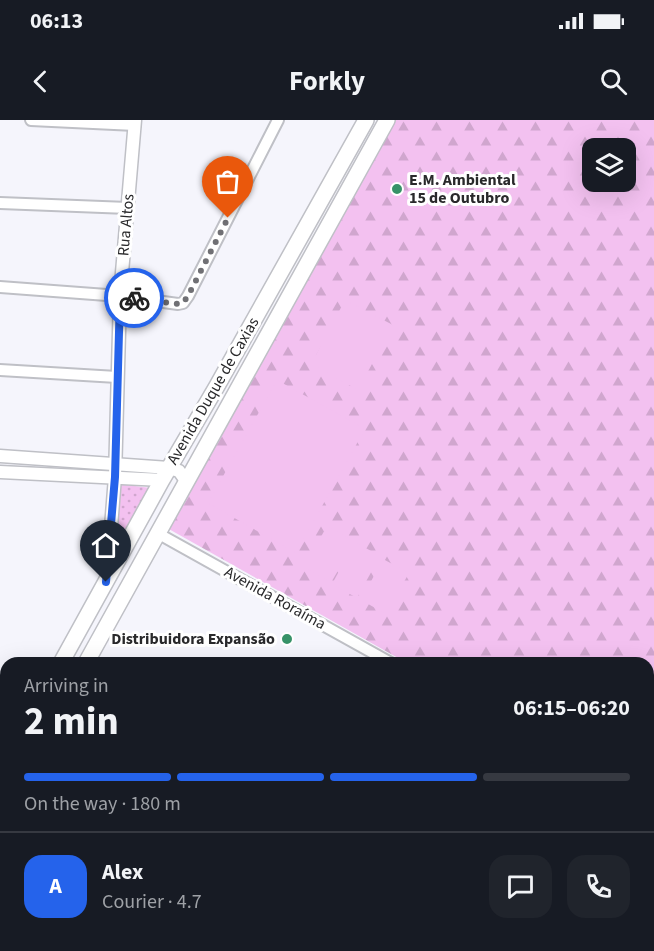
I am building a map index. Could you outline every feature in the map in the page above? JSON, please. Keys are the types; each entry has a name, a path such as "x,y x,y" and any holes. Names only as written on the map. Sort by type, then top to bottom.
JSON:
{"main road":[{"name":"Avenida Duque de Caxias","path":"64,657 366,120"},
{"name":"Avenida Duque de Caxias","path":"89,657 387,120"}],"street":[{"path":"31,120 135,123"},
{"path":"0,287 120,296 178,304 185,300 278,120"},
{"name":"Rua Altos","path":"106,582 115,477 120,296 135,123"},
{"path":"0,203 128,208"},
{"path":"0,370 117,376"},
{"path":"0,456 115,464 166,474"},
{"path":"0,472 115,477 179,471 187,482"},
{"name":"Avenida Roraíma","path":"159,534 380,657"}],"green space":[{"path":"396,120 654,120 654,657 396,657 167,528"},
{"path":"345,300 393,325 358,390 311,364"},
{"path":"277,380 365,429 296,553 208,503"},
{"path":"118,484 151,488 115,556"},
{"path":"327,526 352,540 329,581 304,567"},
{"path":"355,542 380,556 357,598 332,584"},
{"path":"383,559 409,573 386,614 361,600"}],"way so far":[{"path":"134,298 183,303 228,218"}],"place":[{"name":"E.M. Ambiental 15 de Outubro","path":"397,189"},
{"name":"Distribuidora Expansão","path":"287,639"}],"route":[{"path":"106,582 115,477 120,296 134,298"}]}
